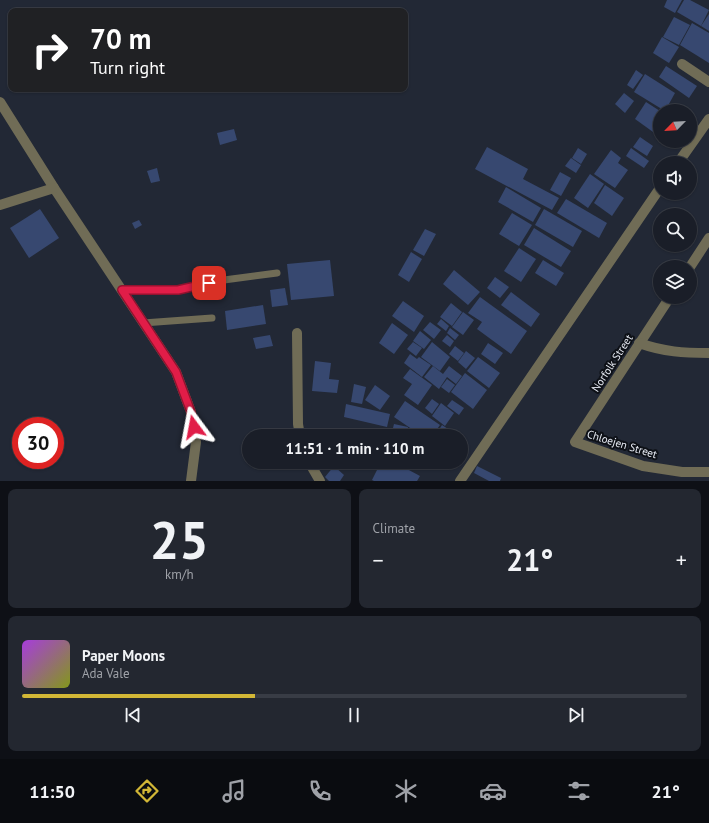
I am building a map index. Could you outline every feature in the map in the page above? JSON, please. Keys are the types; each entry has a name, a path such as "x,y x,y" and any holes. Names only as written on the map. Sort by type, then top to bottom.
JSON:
{"street":[{"path":"682,64 709,82"},
{"path":"0,102 54,188 176,372 191,412 196,442 191,481"},
{"path":"683,156 709,119"},
{"path":"0,204 54,188"},
{"path":"460,481 653,198"},
{"path":"695,260 709,238"},
{"name":"Norfolk Street","path":"575,442 665,304"},
{"path":"297,333 299,429"},
{"path":"639,343 676,353 709,353"},
{"name":"Chloejen Street","path":"575,442 643,466 682,472 709,472"},
{"path":"314,469 320,481"}],"lane":[{"path":"122,290 178,290 224,280 277,273"},
{"path":"143,323 212,318"}],"building":[{"path":"667,0 682,0 675,13 664,7"},
{"path":"684,0 690,0 709,10 701,26 677,12"},
{"path":"709,14 709,31 701,26"},
{"path":"674,17 690,25 679,45 663,37"},
{"path":"692,23 709,33 709,63 680,45"},
{"path":"662,37 679,47 669,63 653,53"},
{"path":"666,66 697,86 689,98 659,77"},
{"path":"636,70 643,75 633,89 627,85"},
{"path":"645,74 675,93 669,104 654,104 634,92"},
{"path":"624,93 634,101 625,113 615,104"},
{"path":"646,102 653,106 653,132 635,119"},
{"path":"234,129 237,140 220,145 217,133"},
{"path":"640,137 653,146 647,156 633,147"},
{"path":"487,147 528,169 523,179 559,198 552,210 475,169"},
{"path":"578,148 587,154 581,164 572,158"},
{"path":"631,148 649,161 644,168 626,156"},
{"path":"611,150 621,158 618,163 628,170 615,188 594,174"},
{"path":"571,158 581,165 576,173 565,166"},
{"path":"157,168 160,181 151,183 147,171"},
{"path":"560,172 571,178 561,196 550,190"},
{"path":"590,174 604,184 588,208 574,198"},
{"path":"605,185 624,198 612,216 594,203"},
{"path":"506,187 541,208 533,222 498,202"},
{"path":"566,199 607,223 599,238 557,213"},
{"path":"40,209 59,238 29,258 10,228"},
{"path":"544,209 582,231 573,247 535,225"},
{"path":"512,213 532,225 519,246 499,234"},
{"path":"139,220 142,225 135,229 132,223"},
{"path":"534,228 571,251 561,267 524,245"},
{"path":"425,229 436,234 424,256 413,250"},
{"path":"519,248 536,259 521,282 504,271"},
{"path":"411,252 422,259 409,282 398,275"},
{"path":"330,260 334,296 291,300 287,264"},
{"path":"543,260 564,273 556,286 535,273"},
{"path":"454,270 480,292 468,305 443,284"},
{"path":"495,277 509,287 500,298 487,288"},
{"path":"285,288 288,305 272,307 270,290"},
{"path":"511,292 540,314 531,327 501,305"},
{"path":"480,297 527,331 511,354 477,329 482,322 468,313"},
{"path":"403,301 424,316 414,332 392,316"},
{"path":"451,303 462,312 452,326 440,317"},
{"path":"263,305 266,324 227,330 225,311"},
{"path":"463,312 474,320 463,335 452,327"},
{"path":"441,319 449,326 446,331 437,324"},
{"path":"430,322 441,330 434,339 423,330"},
{"path":"392,323 408,335 394,354 379,343"},
{"path":"450,328 459,335 455,340 447,333"},
{"path":"420,331 431,340 424,349 413,341"},
{"path":"270,335 273,346 256,349 253,338"},
{"path":"447,335 454,341 450,347 442,341"},
{"path":"413,342 422,348 416,356 407,349"},
{"path":"432,342 450,357 440,371 421,357"},
{"path":"488,343 503,353 495,364 481,354"},
{"path":"455,346 464,353 458,361 449,354"},
{"path":"466,351 475,358 466,369 458,362"},
{"path":"410,354 417,359 419,357 431,365 422,377 404,363"},
{"path":"478,357 500,373 489,388 467,371"},
{"path":"315,361 331,363 329,379 339,380 337,393 312,391"},
{"path":"433,366 443,374 449,366 462,376 456,384 447,377 439,389 424,377"},
{"path":"410,369 432,385 418,405 404,395 412,384 403,378"},
{"path":"465,373 487,390 473,409 451,392"},
{"path":"447,379 455,385 449,393 441,387"},
{"path":"354,384 366,387 362,404 351,402"},
{"path":"375,385 390,396 380,410 365,400"},
{"path":"432,399 439,404 432,414 425,408"},
{"path":"452,400 464,408 459,415 447,406"},
{"path":"405,401 440,425 437,429 412,429 394,417"},
{"path":"441,403 454,413 445,426 432,416"},
{"path":"346,404 390,414 387,427 344,417"},
{"path":"394,424 408,427 408,429 393,429"},
{"path":"442,425 448,429 439,429"},
{"path":"477,466 501,478 500,481 489,481 474,473"},
{"path":"332,469 337,469 344,475 340,481 329,481 325,477"},
{"path":"378,469 407,469 420,476 417,481 372,480"}],"route":[{"path":"194,427 191,412 176,372 122,290 178,290 209,283"}]}
